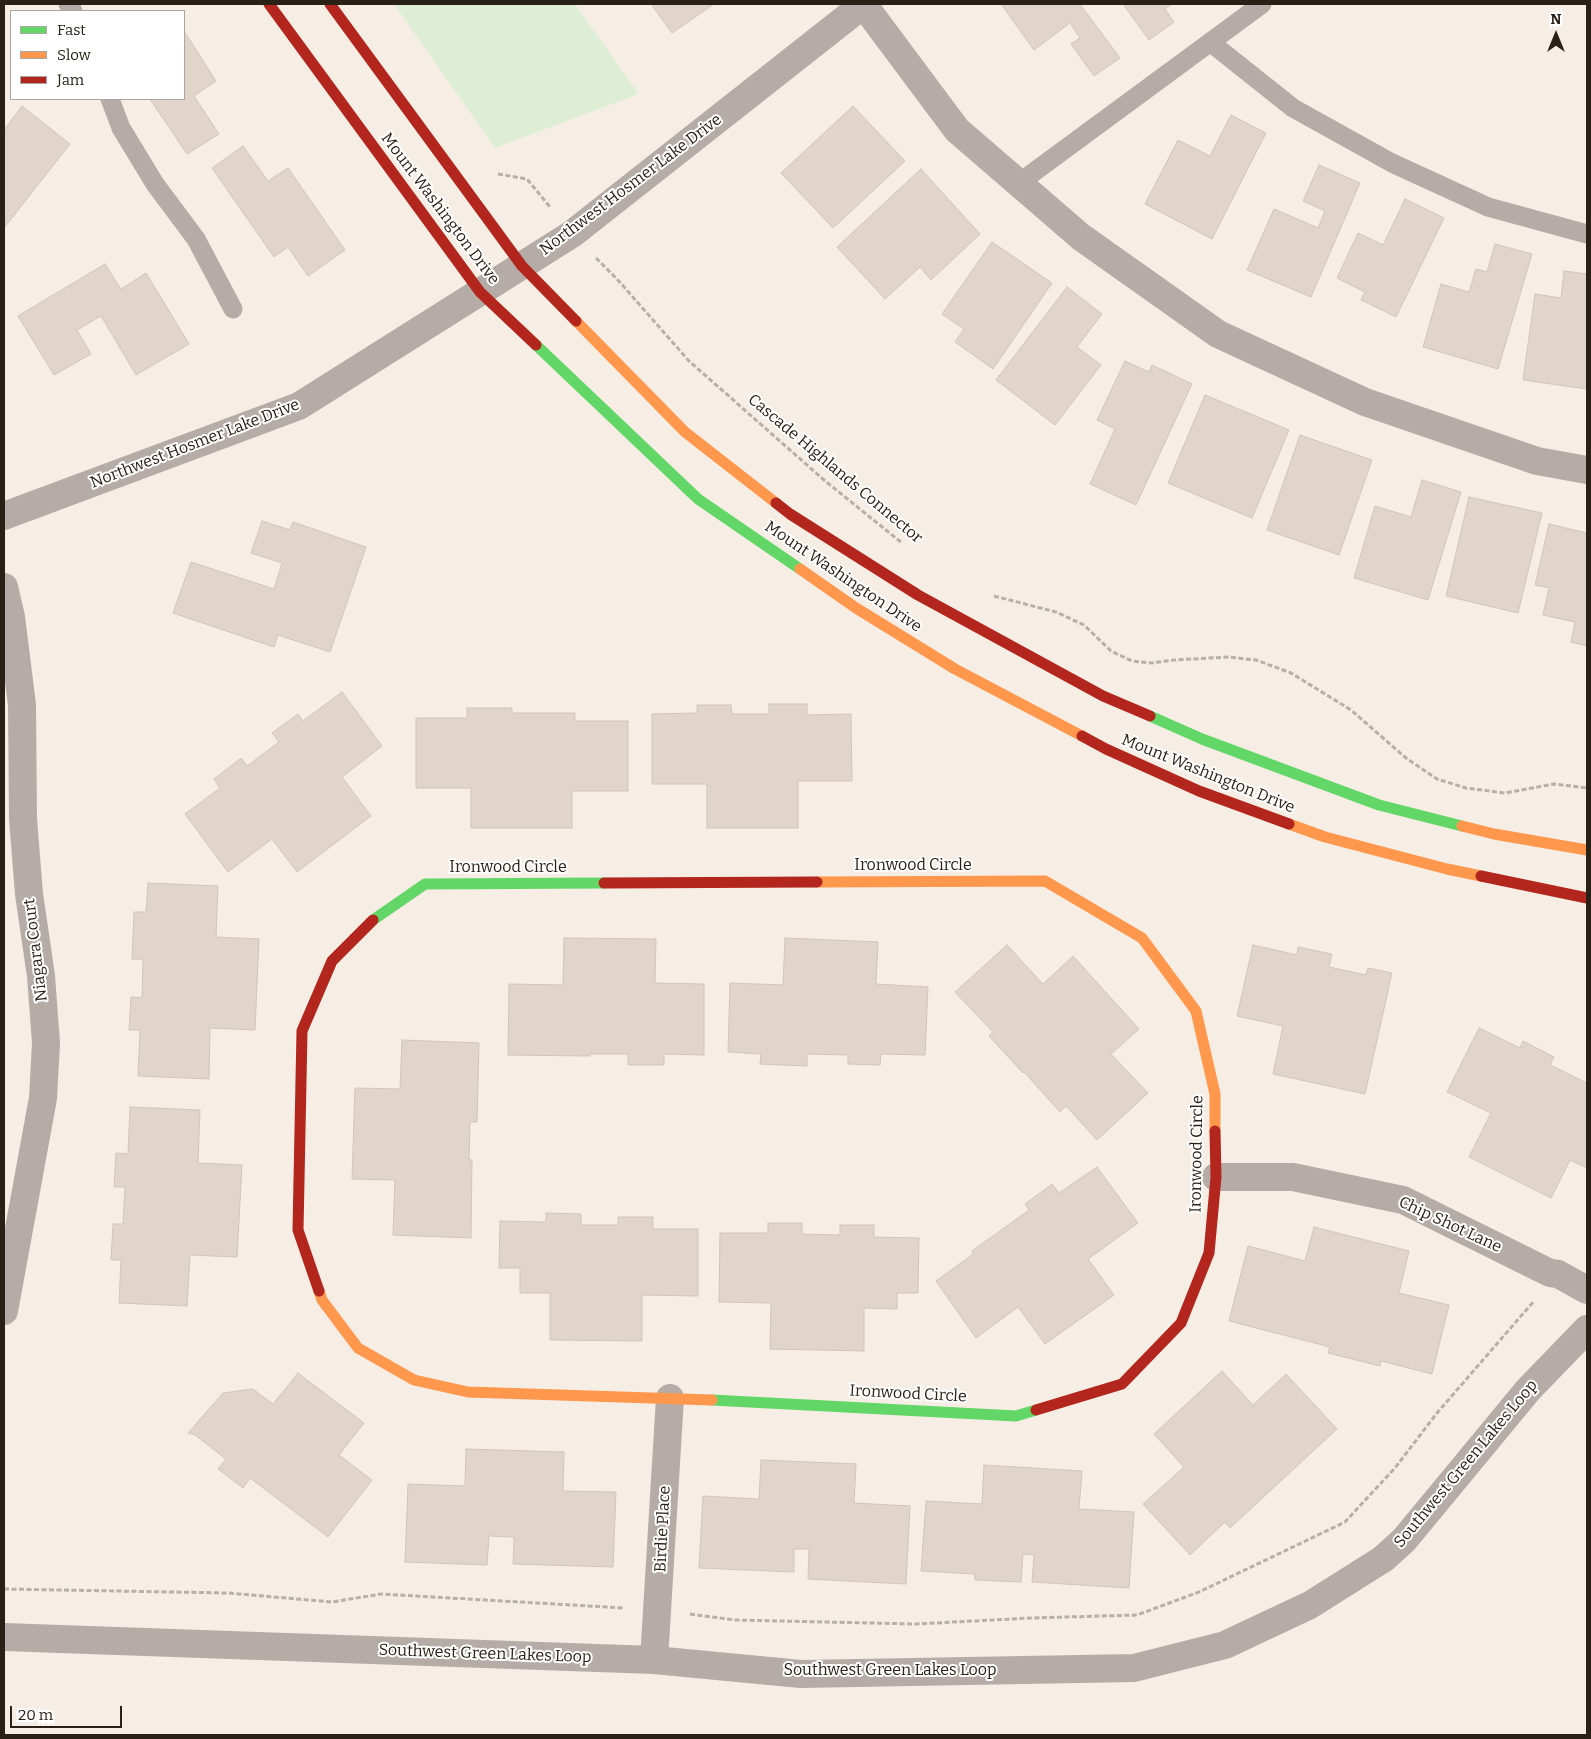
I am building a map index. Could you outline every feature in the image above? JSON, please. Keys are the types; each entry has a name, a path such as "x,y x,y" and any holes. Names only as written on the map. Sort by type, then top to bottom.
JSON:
{"main road":[{"name":"Mount Washington Drive","path":"269,4 480,292 698,499 856,608 955,669 1106,750 1199,791 1316,834 1447,869 1587,898"},
{"name":"Mount Washington Drive","path":"330,4 522,266 686,432 790,514 935,604 1103,696 1211,743 1379,805 1494,834 1587,850"},
{"name":"Ironwood Circle","path":"1045,881 1142,938 1196,1011 1216,1094 1216,1176 1209,1253 1181,1323 1122,1384 1016,1416 670,1398 468,1392 414,1380 358,1348 322,1300 298,1230 302,1031 332,961 377,916 425,884 1045,881"}],"street":[{"name":"Northwest Hosmer Lake Drive","path":"4,516 299,406 572,234 863,4"},
{"path":"863,4 958,130 1081,237 1218,334 1364,402 1538,461 1587,470"},
{"name":"Niagara Court","path":"4,587 11,617 22,705 23,819 29,894 41,976 46,1043 43,1098 4,1310"},
{"name":"Chip Shot Lane","path":"1216,1176 1293,1176 1403,1200 1550,1273 1558,1274 1587,1290"},
{"name":"Southwest Green Lakes Loop","path":"4,1637 654,1660 801,1674 1134,1668 1225,1645 1310,1606 1383,1559 1404,1540 1528,1390 1587,1329"},
{"name":"Birdie Place","path":"654,1660 670,1398"}],"lane":[{"path":"1019,182 1262,4"},
{"path":"1210,42 1293,108 1392,163 1488,207 1587,234"},
{"path":"110,100 121,128 155,184 196,239 233,309"}],"path":[{"name":"Cascade Highlands Connector","path":"492,173 527,180 572,234 617,279 689,360 824,480 904,544"},
{"path":"991,595 1056,612 1084,625 1111,652 1132,662 1151,663 1228,657 1256,660 1291,673 1352,710 1406,758 1437,780 1466,788 1505,792 1554,784 1587,788"},
{"path":"4,1589 228,1593 332,1602 381,1594 658,1610 736,1620 916,1624 1031,1618 1137,1616 1199,1592 1345,1522 1395,1468 1437,1412 1558,1274"}],"green space":[{"path":"394,4 575,4 639,94 495,148"}],"building":[{"path":"651,4 714,4 672,33"},
{"path":"1001,4 1080,4 1120,58 1094,76 1071,44 1080,38 1070,23 1034,50"},
{"path":"1123,4 1172,4 1165,9 1174,22 1149,40"},
{"path":"185,33 216,81 194,96 219,134 187,154 151,100 185,100"},
{"path":"22,106 70,144 4,228 4,130"},
{"path":"853,106 905,161 833,228 781,173"},
{"path":"1231,115 1266,133 1212,239 1145,204 1178,140 1210,156"},
{"path":"243,146 268,181 288,168 345,250 308,276 288,247 274,257 212,168"},
{"path":"1319,165 1360,183 1311,297 1247,270 1274,209 1318,228 1325,211 1303,201"},
{"path":"921,169 980,234 931,280 920,267 885,299 837,247"},
{"path":"1405,199 1444,218 1396,317 1361,300 1365,292 1337,278 1358,233 1383,245"},
{"path":"992,242 1052,283 993,369 955,342 964,329 942,314"},
{"path":"1495,244 1532,254 1498,369 1423,347 1441,284 1469,292 1476,269 1487,272"},
{"path":"105,264 121,289 146,273 189,344 136,375 101,316 77,330 91,354 54,375 18,316"},
{"path":"1564,271 1587,274 1587,389 1523,380 1535,294 1561,298"},
{"path":"1067,287 1102,314 1077,347 1101,365 1055,425 996,380"},
{"path":"1125,361 1149,372 1152,365 1192,384 1136,505 1090,484 1115,429 1097,420"},
{"path":"1205,395 1289,430 1252,518 1168,483"},
{"path":"1300,435 1372,460 1339,555 1267,530"},
{"path":"1422,480 1461,492 1428,600 1354,578 1375,506 1411,517"},
{"path":"1469,497 1542,513 1518,613 1446,596"},
{"path":"262,521 290,530 293,522 366,547 330,652 278,635 274,647 173,613 191,562 274,589 282,563 251,553"},
{"path":"1549,524 1587,533 1587,646 1571,642 1575,622 1543,615 1549,588 1535,585"},
{"path":"342,692 382,746 342,777 371,816 297,872 272,839 228,872 185,814 220,788 214,779 241,758 247,766 279,742 272,733 298,714 303,721"},
{"path":"769,704 807,704 807,715 851,714 852,781 798,781 798,828 707,828 707,784 652,784 652,714 697,713 697,705 731,705 732,714 769,714"},
{"path":"467,708 512,708 512,713 575,713 575,721 628,721 628,791 572,791 572,828 471,828 471,788 416,788 416,718 467,718"},
{"path":"148,883 218,886 216,937 259,939 255,1030 210,1028 209,1079 138,1076 140,1030 129,1030 131,997 142,998 143,959 132,959 134,912 146,912"},
{"path":"564,938 656,939 655,983 704,984 704,1055 664,1054 664,1065 628,1065 628,1054 590,1054 590,1056 508,1055 509,984 563,985"},
{"path":"785,938 878,942 876,984 928,987 925,1055 881,1054 880,1065 848,1064 848,1055 807,1054 807,1066 760,1064 761,1054 728,1052 730,983 783,985"},
{"path":"1007,945 1043,984 1073,956 1139,1029 1111,1054 1148,1093 1097,1140 1066,1106 1060,1112 989,1036 993,1032 955,992"},
{"path":"1253,945 1297,955 1298,947 1332,954 1329,967 1366,975 1368,968 1392,973 1365,1094 1273,1074 1283,1026 1237,1016"},
{"path":"1479,1028 1520,1048 1523,1041 1554,1057 1550,1065 1587,1083 1587,1168 1570,1160 1551,1198 1469,1157 1491,1113 1447,1092"},
{"path":"402,1040 479,1043 477,1122 470,1122 469,1160 472,1160 471,1238 393,1235 395,1180 352,1179 355,1088 400,1089"},
{"path":"130,1107 200,1110 198,1163 242,1165 237,1257 190,1255 187,1306 119,1303 121,1260 111,1260 113,1224 123,1224 125,1187 114,1187 116,1153 128,1154"},
{"path":"1097,1167 1138,1223 1088,1259 1114,1295 1045,1344 1018,1307 976,1338 936,1281 973,1254 972,1251 1029,1210 1025,1204 1052,1184 1059,1193"},
{"path":"546,1213 581,1214 581,1225 618,1225 618,1217 653,1217 653,1229 698,1229 698,1296 642,1295 642,1341 550,1340 550,1293 520,1293 520,1268 499,1268 500,1221 546,1222"},
{"path":"768,1223 802,1223 802,1234 840,1235 840,1225 874,1225 874,1237 919,1238 918,1293 897,1293 897,1309 864,1308 864,1351 770,1349 771,1303 719,1302 720,1233 768,1233"},
{"path":"1314,1227 1409,1251 1399,1293 1449,1305 1432,1374 1381,1361 1380,1366 1328,1353 1330,1347 1229,1321 1248,1246 1305,1261"},
{"path":"1222,1371 1253,1405 1286,1374 1337,1429 1230,1528 1225,1522 1190,1555 1143,1504 1184,1467 1154,1434"},
{"path":"298,1373 364,1423 339,1455 372,1480 328,1537 250,1478 243,1488 218,1469 226,1459 195,1435 188,1433 223,1393 253,1389 273,1404"},
{"path":"466,1449 564,1452 563,1491 616,1492 613,1567 513,1564 514,1537 489,1536 487,1565 405,1562 408,1484 465,1486"},
{"path":"761,1460 856,1464 854,1503 910,1506 906,1584 808,1579 809,1549 794,1549 794,1572 699,1568 703,1496 759,1499"},
{"path":"984,1465 1082,1471 1079,1509 1134,1512 1129,1588 1032,1582 1034,1555 1023,1554 1021,1582 975,1580 975,1574 921,1571 926,1501 982,1504"}],"traffic: fast":[{"path":"536,345 698,499 800,569"},
{"path":"1150,716 1202,739 1379,805 1462,826"},
{"path":"373,920 425,884 604,883"},
{"path":"712,1400 1016,1416 1036,1410"}],"traffic: slow":[{"path":"576,321 685,432 776,503"},
{"path":"800,569 856,608 955,669 1082,736"},
{"path":"1289,824 1325,837 1481,876"},
{"path":"1462,826 1494,834 1587,850"},
{"path":"1045,881 1142,938 1196,1011 1215,1094 1215,1131"},
{"path":"817,882 1045,881"},
{"path":"319,1291 322,1300 358,1348 414,1380 468,1392 712,1400"}],"traffic: jam":[{"path":"269,4 480,292 536,345"},
{"path":"330,4 522,266 576,321"},
{"path":"776,503 790,514 918,595 1103,696 1150,716"},
{"path":"1082,736 1106,749 1199,791 1289,824"},
{"path":"1481,876 1587,898"},
{"path":"604,883 817,882"},
{"path":"319,1291 298,1230 302,1031 332,961 373,920"},
{"path":"1036,1410 1122,1384 1181,1323 1209,1253 1216,1177 1215,1131"}]}
